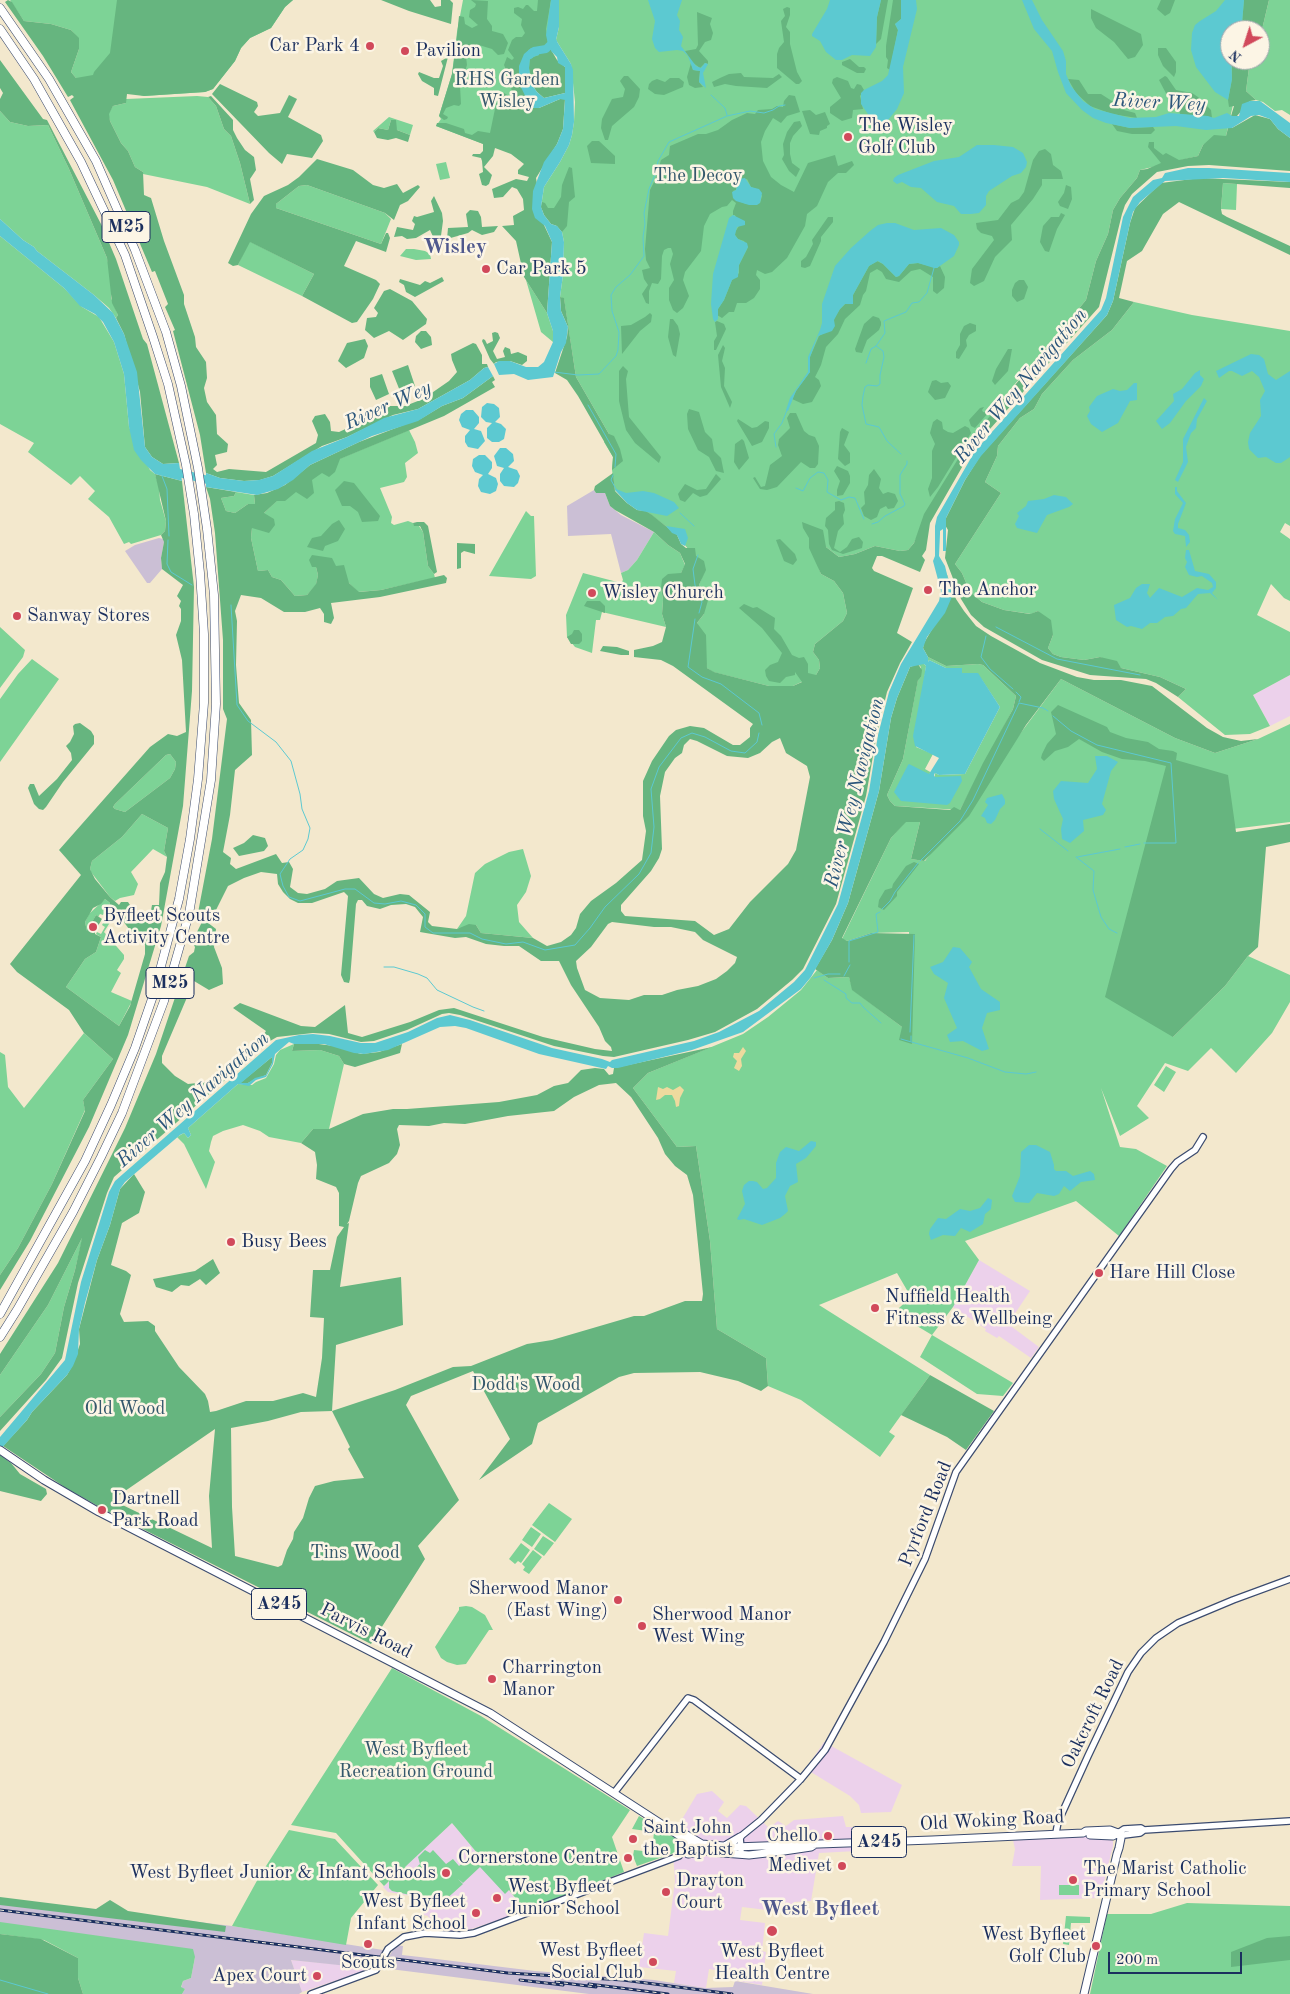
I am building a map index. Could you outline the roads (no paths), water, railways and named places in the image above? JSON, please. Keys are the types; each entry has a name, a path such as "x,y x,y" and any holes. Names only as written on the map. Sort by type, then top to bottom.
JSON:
{"highway":[{"name":"M25","path":"0,8 53,86 91,153 120,212 151,288 166,332 181,386 201,486 213,579 216,704 211,780 189,914 175,965 146,1052 122,1113 73,1212 0,1337"},
{"name":"M25","path":"0,29 58,119 81,162 125,255 165,375 186,465 200,573 204,634 204,703 198,780 190,839 169,941 135,1048 111,1105 62,1204 0,1314"}],"main road":[{"name":"Parvis Road","path":"0,1450 48,1483 99,1512 490,1713 693,1842"},
{"name":"Old Woking Road","path":"693,1842 705,1851 784,1851 814,1845 1056,1833 1113,1836 1118,1833"},
{"path":"1084,1994 1116,1854 1121,1841 1118,1833"},
{"path":"723,1847 741,1837"},
{"name":"Old Woking Road","path":"693,1842 744,1851"},
{"path":"688,1854 705,1851"}],"street":[{"name":"Pyrford Road","path":"741,1837 761,1820 801,1779 825,1750 899,1614 928,1552 956,1472 1171,1169 1177,1162 1195,1150 1204,1137"},
{"name":"Oakcroft Road","path":"1056,1833 1058,1822 1088,1756 1128,1672 1141,1653 1156,1638 1178,1623 1232,1600 1290,1579"},
{"path":"614,1793 688,1698 694,1700 801,1779"},
{"name":"Old Woking Road","path":"1118,1833 1127,1834 1144,1830 1290,1821"},
{"path":"741,1837 744,1851"},
{"path":"675,1857 682,1858 688,1854 693,1842"},
{"path":"311,1994 376,1970 388,1949 404,1937 425,1933 460,1935 474,1933 675,1857 682,1854 693,1842"}],"water":[{"path":"551,0 559,0 559,27 556,40 573,70 574,122 569,145 544,187 541,207 551,224 557,226 562,232 564,242 563,275 560,297 561,311 568,327 566,343 553,377 528,380 514,374 499,375 494,364 499,361 510,361 526,367 538,367 544,362 553,342 553,331 547,313 552,242 545,226 535,218 532,209 533,191 544,162 557,144 563,129 565,100 560,99 539,108 534,108 529,104 519,83 519,66 524,54 531,48 535,48 539,55 530,58 529,68 532,85 544,98 565,93 565,67 558,63 557,57 551,51 551,46 548,44 546,35"},
{"path":"648,0 682,0 677,15 680,21 679,30 683,37 681,46 696,66 701,68 705,63 708,64 703,73 706,88 699,82 700,71 693,70 688,56 683,51 659,52 655,48 652,39 655,21"},
{"path":"830,0 881,0 877,17 876,47 870,56 852,55 842,60 836,60 826,52 820,41 812,36"},
{"path":"901,0 916,0 917,9 903,67 904,93 897,109 888,120 883,123 874,123 861,104 861,93 882,81 888,75 898,30 895,24 901,19"},
{"path":"1022,0 1032,0 1042,20 1063,51 1066,61 1066,74 1071,86 1083,101 1095,109 1130,118 1156,117 1169,113 1214,118 1227,113 1232,116 1239,116 1242,104 1250,101 1260,101 1290,123 1290,138 1278,129 1270,119 1259,115 1251,116 1232,128 1206,130 1176,126 1130,128 1093,118 1082,110 1066,93 1052,51 1034,29"},
{"path":"1225,0 1244,0 1242,20 1220,20 1220,70 1232,70 1228,100 1215,92 1196,67 1191,50 1192,33 1195,25 1216,11"},
{"path":"977,145 1013,147 1023,153 1027,162 1026,167 1021,173 1012,176 989,191 986,196 986,205 979,213 961,214 954,206 937,202 921,188 911,187 902,182 897,184 893,181 898,175 934,161 959,157"},
{"path":"1188,168 1209,168 1290,173 1290,182 1223,178 1165,181 1140,202 1133,212 1113,301 1107,315 981,456 965,480 946,518 946,551 943,551 943,529 940,531 939,556 945,566 952,595 951,599 945,613 927,637 923,648 928,657 928,662 929,660 946,668 962,668 962,673 978,673 1000,707 965,774 939,775 935,773 935,777 961,776 962,781 950,803 947,805 901,801 894,792 908,765 929,774 939,758 915,746 913,736 926,666 924,664 910,667 891,718 879,791 848,903 832,940 811,977 801,989 743,1032 692,1050 618,1068 608,1066 606,1069 539,1054 466,1028 455,1026 440,1027 388,1050 364,1054 324,1044 294,1044 289,1042 275,1054 273,1064 266,1077 256,1080 249,1086 238,1084 188,1128 191,1135 188,1138 184,1133 180,1135 125,1182 120,1189 85,1303 79,1329 78,1354 73,1366 0,1450 0,1437 65,1360 81,1282 109,1192 115,1181 276,1040 313,1034 361,1043 375,1043 408,1032 437,1018 450,1015 552,1048 610,1062 694,1041 719,1032 759,1011 794,982 805,970 838,904 869,791 878,735 889,692 901,664 939,601 941,591 933,561 935,556 935,526 937,517 975,451 1101,310 1106,298 1123,217 1133,197 1153,180 1162,178 1165,173","holes":["272,1057 272,1063 266,1075 255,1078 248,1083 241,1083"]},
{"path":"745,178 751,187 759,189 762,193 760,203 757,205 749,205 736,201 733,198 732,192 736,190 739,179"},
{"path":"733,215 745,221 745,225 737,227 735,235 738,239 747,243 748,247 739,265 738,277 732,280 718,309 718,319 715,322 711,304 713,274 729,218"},
{"path":"0,219 23,240 94,295 113,313 124,334 137,372 145,447 152,457 163,464 179,463 182,481 155,474 134,450 129,427 124,374 114,342 103,322 95,314 80,306 64,288 0,236"},
{"path":"895,223 914,230 941,228 954,235 959,245 954,256 937,268 918,263 909,264 896,277 878,261 869,266 853,295 853,304 845,304 840,309 834,320 835,326 832,331 818,336 810,357 810,372 796,391 788,411 786,410 790,398 808,372 808,357 820,330 822,304 835,266 870,231 878,225"},
{"path":"1251,354 1259,355 1264,359 1268,374 1276,380 1290,371 1290,457 1281,463 1276,463 1266,457 1258,458 1249,449 1250,433 1261,416 1260,400 1265,391 1259,377 1252,371 1242,376 1229,371 1219,378 1216,371"},
{"path":"488,367 493,376 463,398 442,406 418,421 372,436 310,465 293,480 278,489 257,495 206,487 206,473 220,478 244,481 259,480 273,476 312,451 347,437 384,418 418,409 470,380 484,368"},
{"path":"1200,370 1200,375 1204,379 1201,386 1186,401 1170,423 1162,429 1156,421 1174,401 1173,394 1182,389 1195,373"},
{"path":"1134,383 1137,383 1137,400 1130,401 1118,423 1102,432 1091,424 1087,416 1090,411 1089,407 1097,396 1113,389 1127,390"},
{"path":"1204,398 1207,401 1197,419 1196,428 1191,433 1186,447 1188,462 1178,482 1175,480 1183,462 1183,439"},
{"path":"487,403 494,404 499,408 500,417 495,422 501,424 506,429 504,439 499,442 492,442 487,438 487,428 492,423 486,422 481,417 482,407"},
{"path":"466,410 473,410 479,417 479,423 474,429 481,431 485,441 478,449 468,447 465,442 465,436 470,430 462,427 459,420 461,414"},
{"path":"500,448 506,448 513,454 514,461 508,467 517,470 520,476 518,483 514,487 504,486 500,481 500,474 504,468 497,466 494,456"},
{"path":"479,455 485,455 492,462 492,468 488,474 496,478 498,484 496,491 490,494 481,492 478,486 479,479 483,475 475,472 472,466 473,459"},
{"path":"1175,487 1177,487 1177,491 1186,503 1178,528 1185,530 1189,535 1190,542 1186,547 1185,536 1175,534 1173,531 1175,519 1183,503 1175,494"},
{"path":"616,489 626,493 643,491 654,493 674,502 679,508 667,516 637,510 627,503"},
{"path":"1054,495 1066,497 1073,504 1047,515 1037,533 1017,528 1015,524 1019,516 1017,513 1026,506 1028,501 1044,499"},
{"path":"666,526 685,529 688,538 685,546 681,544 677,535 672,533"},
{"path":"1186,550 1189,550 1195,571 1209,574 1216,582 1216,588 1212,593 1218,600 1210,593 1198,594 1186,608 1181,609 1173,616 1165,617 1157,623 1150,623 1142,629 1131,626 1127,627 1116,620 1114,605 1130,598 1136,588 1142,584 1150,584 1147,593 1150,598 1159,588 1182,597 1197,588 1208,590 1213,587 1212,583 1202,576 1189,575 1185,567 1187,562 1185,558"},
{"path":"1095,756 1107,756 1118,762 1111,771 1102,804 1106,810 1103,815 1083,820 1084,831 1070,843 1062,839 1063,819 1054,799 1053,791 1061,781 1088,783 1097,769"},
{"path":"1002,794 1005,804 1000,809 995,820 991,824 987,823 985,818 981,816 988,805 985,802 987,798"},
{"path":"953,947 960,948 972,962 969,967 981,989 1000,1002 1000,1010 987,1013 982,1028 989,1049 982,1051 963,1041 950,1042 947,1035 957,1028 944,998 948,983 934,974 930,967 943,962"},
{"path":"811,1141 816,1142 816,1146 806,1158 796,1164 798,1182 790,1186 785,1196 788,1211 780,1218 762,1225 744,1219 737,1219 745,1204 742,1191 744,1185 749,1181 753,1181 757,1182 763,1189 767,1188 776,1178 776,1163 780,1152 786,1147 799,1151"},
{"path":"1029,1145 1036,1145 1050,1152 1056,1171 1066,1171 1073,1176 1090,1171 1094,1174 1095,1180 1081,1182 1070,1191 1064,1186 1059,1194 1054,1196 1037,1193 1029,1203 1015,1202 1012,1196 1020,1176 1021,1152"},
{"path":"988,1198 992,1200 991,1209 985,1214 983,1224 970,1232 961,1228 955,1236 943,1235 931,1240 930,1229 938,1218 946,1219 960,1209 970,1211 980,1208"}],"waterway":[{"path":"530,55 534,51 546,49 553,42"},
{"path":"711,95 725,108 727,115"},
{"path":"554,372 578,375 599,374 616,356 619,332 612,311 611,295 616,287 630,275 644,256 644,213 649,189 658,161 669,142 727,116 750,111 764,113 785,105"},
{"path":"901,454 887,441 879,427 866,424 862,405 863,396 865,387 880,384 884,357 883,351 876,346 885,333 884,321 906,312 912,303 919,302 927,293 934,268"},
{"path":"866,363 871,349 876,346"},
{"path":"588,405 616,454 615,467"},
{"path":"776,447 774,434 782,423 787,410"},
{"path":"872,524 904,506 905,504 900,494 900,475 907,461"},
{"name":"River Wey","path":"171,471 216,482"},
{"path":"796,488 803,491 810,478 818,472 824,473 828,480 827,492 841,500 849,497 855,498 864,519"},
{"path":"613,475 611,480 616,489"},
{"path":"162,476 167,489 169,536"},
{"path":"680,513 694,526"},
{"path":"168,540 167,564 171,572 192,585"},
{"path":"698,555 693,569 695,585 702,602 699,613"},
{"path":"231,605 237,705 248,721 276,742 291,761 302,809 310,828 303,850 290,859 280,874 283,886 289,897 300,901 345,889 355,889 374,903 385,904 401,901 416,905 425,914 425,927 433,933 470,933 482,939 506,944 523,942 545,950 575,945 605,907 639,874 651,853 654,827 651,789 659,767 681,738 692,733 705,737 731,751 745,753 757,742 759,733"},
{"path":"695,619 688,667 702,677 721,684 759,713 762,725"},
{"path":"996,627 1057,659 1140,675"},
{"path":"986,636 981,657 990,669 1013,689"},
{"path":"1016,692 1021,697 1019,702"},
{"path":"920,861 960,821 973,800 1019,703 1043,708 1048,711"},
{"path":"1053,716 1071,731 1097,745 1171,763 1176,843 1144,843"},
{"path":"1040,829 1068,851"},
{"path":"1125,847 1140,844"},
{"path":"1077,857 1120,849"},
{"path":"1076,857 1094,871 1093,890 1101,917 1109,929 1117,933"},
{"path":"882,909 918,863"},
{"path":"849,962 849,941 878,932 876,914 880,912"},
{"path":"910,1032 914,935"},
{"path":"844,976 850,965"},
{"path":"384,967 394,967 418,974 427,978 437,990 484,1011"},
{"path":"814,978 828,974 840,974"},
{"path":"824,980 846,994 846,998 852,1003 860,1003 881,1023"},
{"path":"911,1036 911,1041"},
{"path":"901,1039 968,1058 1005,1072 1026,1074 1036,1072"},
{"path":"0,1980 48,1994"}],"railway":[{"path":"0,1910 508,1973 623,1980 732,1994"},
{"path":"520,1980 563,1985"},
{"path":"556,1982 596,1987"},
{"path":"589,1984 668,1994"}],"place":[{"name":"Car Park 4","path":"370,46"},
{"name":"Pavilion","path":"405,51"},
{"name":"The Wisley Golf Club","path":"848,137"},
{"name":"Car Park 5","path":"486,269"},
{"name":"The Anchor","path":"928,590"},
{"name":"Wisley Church","path":"592,593"},
{"name":"Sanway Stores","path":"17,616"},
{"name":"Byfleet Scouts Activity Centre","path":"93,927"},
{"name":"Busy Bees","path":"231,1242"},
{"name":"Hare Hill Close","path":"1099,1273"},
{"name":"Nuffield Health Fitness & Wellbeing","path":"875,1308"},
{"name":"Dartnell Park Road","path":"102,1510"},
{"name":"Sherwood Manor (East Wing)","path":"618,1600"},
{"name":"Sherwood Manor West Wing","path":"642,1626"},
{"name":"Charrington Manor","path":"492,1679"},
{"name":"Chello","path":"828,1836"},
{"name":"Saint John the Baptist","path":"633,1839"},
{"name":"Cornerstone Centre","path":"628,1858"},
{"name":"Medivet","path":"842,1866"},
{"name":"West Byfleet Junior & Infant Schools","path":"446,1873"},
{"name":"The Marist Catholic Primary School","path":"1073,1880"},
{"name":"Drayton Court","path":"666,1892"},
{"name":"West Byfleet Junior School","path":"497,1898"},
{"name":"West Byfleet Infant School","path":"476,1913"},
{"name":"West Byfleet Health Centre","path":"772,1931"},
{"name":"Scouts","path":"368,1944"},
{"name":"West Byfleet Golf Club","path":"1096,1946"},
{"name":"West Byfleet Social Club","path":"653,1962"},
{"name":"Apex Court","path":"317,1976"}],"district":[{"name":"Wisley","path":"455,247"},
{"name":"West Byfleet","path":"820,1909"}],"park label":[{"name":"RHS Garden Wisley","path":"507,91"},
{"name":"The Decoy","path":"698,176"},
{"name":"Dodd's Wood","path":"526,1385"},
{"name":"Old Wood","path":"125,1409"},
{"name":"Tins Wood","path":"355,1553"},
{"name":"West Byfleet Recreation Ground","path":"416,1761"}],"water label":[{"name":"River Wey Navigation","path":"1021,386"},
{"name":"River Wey Navigation","path":"855,793"},
{"name":"River Wey Navigation","path":"193,1100"}]}
